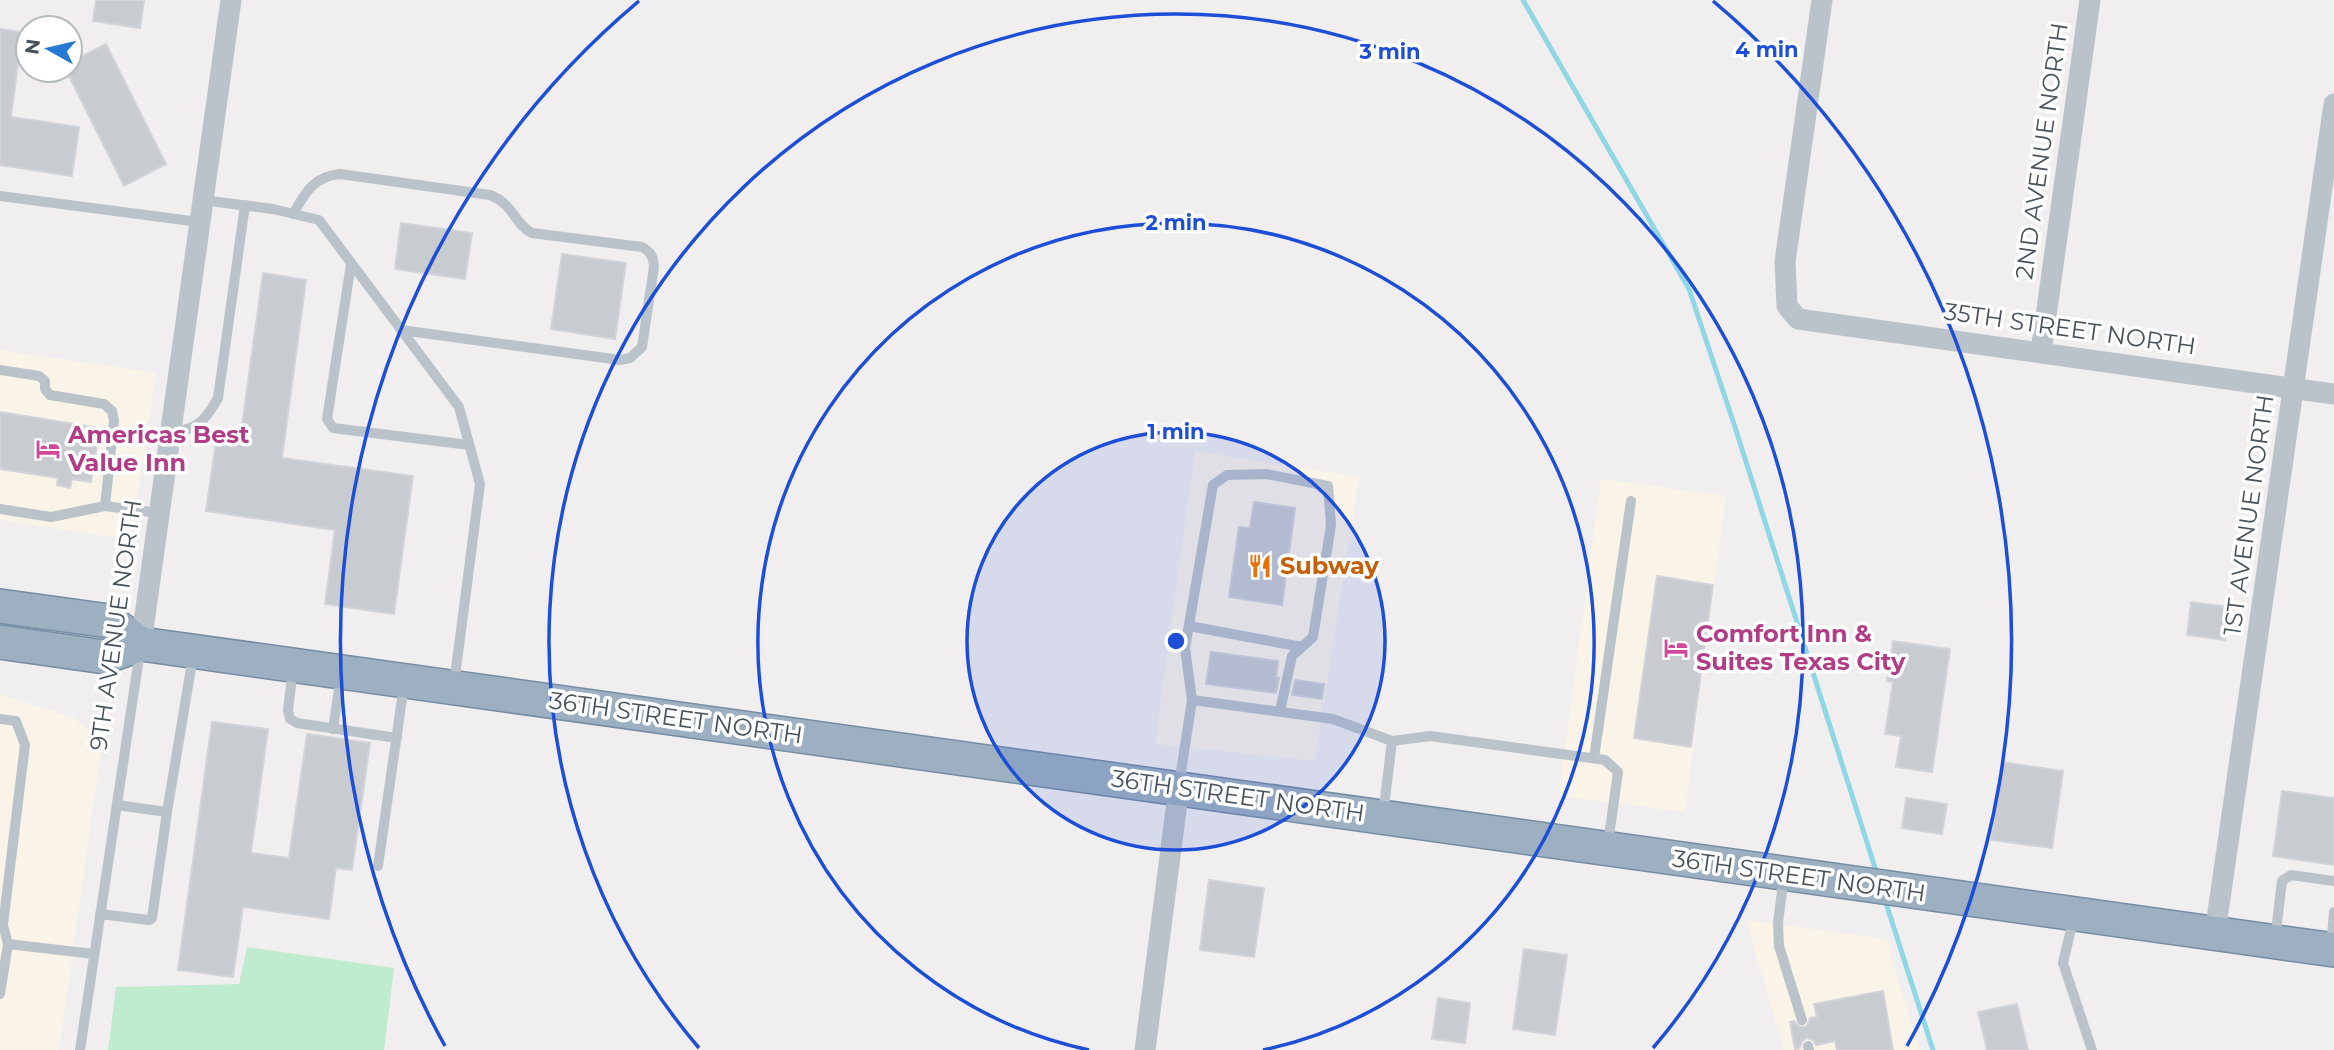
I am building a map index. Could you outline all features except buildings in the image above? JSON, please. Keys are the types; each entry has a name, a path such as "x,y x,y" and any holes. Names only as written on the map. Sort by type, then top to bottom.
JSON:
{"highway":[{"path":"0,606 109,621 141,644"},
{"path":"0,642 105,657 141,644"},
{"name":"36TH STREET NORTH","path":"141,644 2332,950"}],"street":[{"name":"9TH AVENUE NORTH","path":"141,644 231,0"},
{"name":"35TH STREET NORTH","path":"1822,0 1786,262 1787,306 1798,319 2334,394"},
{"name":"2ND AVENUE NORTH","path":"2041,352 2090,0"},
{"name":"1ST AVENUE NORTH","path":"2215,933 2334,104"},
{"path":"1146,1050 1179,788"}],"lane":[{"path":"293,214 312,185 328,175 340,174 490,195 508,205 525,230 532,233 642,247 653,257 654,267 642,347 630,358 620,360 401,330"},
{"path":"0,196 199,222"},
{"path":"202,200 245,205 318,220 459,407 480,484 454,687"},
{"path":"170,433 191,430 209,414 218,398 245,205"},
{"path":"351,264 327,419 333,428 469,445"},
{"path":"0,369 39,376 45,381 45,389 50,395 104,404 112,411 114,421 105,506"},
{"path":"1179,788 1192,700 1185,648 1213,485 1227,475 1266,474 1328,486 1331,526 1313,636 1292,656 1280,711"},
{"path":"1594,758 1631,500"},
{"path":"0,509 51,517 105,506 159,513"},
{"path":"1189,626 1302,647"},
{"name":"9TH AVENUE NORTH","path":"80,1050 141,644"},
{"path":"100,914 149,920 152,918 194,651"},
{"path":"294,665 288,710 290,719 297,723 397,738"},
{"path":"333,729 341,671"},
{"path":"378,866 405,680"},
{"path":"1192,700 1333,719 1392,741 1430,736 1605,760 1618,772 1608,849"},
{"path":"0,719 16,721 25,745 3,925 8,944 0,994"},
{"path":"1383,817 1392,741"},
{"path":"117,805 167,812"},
{"path":"1784,873 1778,923 1779,946 1802,1020"},
{"path":"2274,942 2281,881 2291,875 2334,881"},
{"path":"2332,950 2334,912"},
{"path":"2074,914 2063,964 2092,1050"},
{"path":"8,944 94,954"}],"shaded area":[{"path":"0,350 156,373 131,540 0,520"},
{"path":"1195,451 1359,477 1315,761 1155,744"},
{"path":"1601,479 1726,496 1685,812 1559,796"},
{"path":"0,694 74,718 102,742 59,1050 0,1050"},
{"path":"1746,920 1886,939 1919,1050 1784,1050"}],"green space":[{"path":"247,947 394,968 384,1050 108,1050 116,987 239,984"}],"waterway":[{"path":"1523,0 1689,289 1877,874"},
{"path":"1885,900 1933,1050"}],"place":[{"name":"Americas Best Value Inn","path":"48,449"},
{"name":"Subway","path":"1260,566"},
{"name":"Comfort Inn & Suites Texas City","path":"1676,648"}]}
